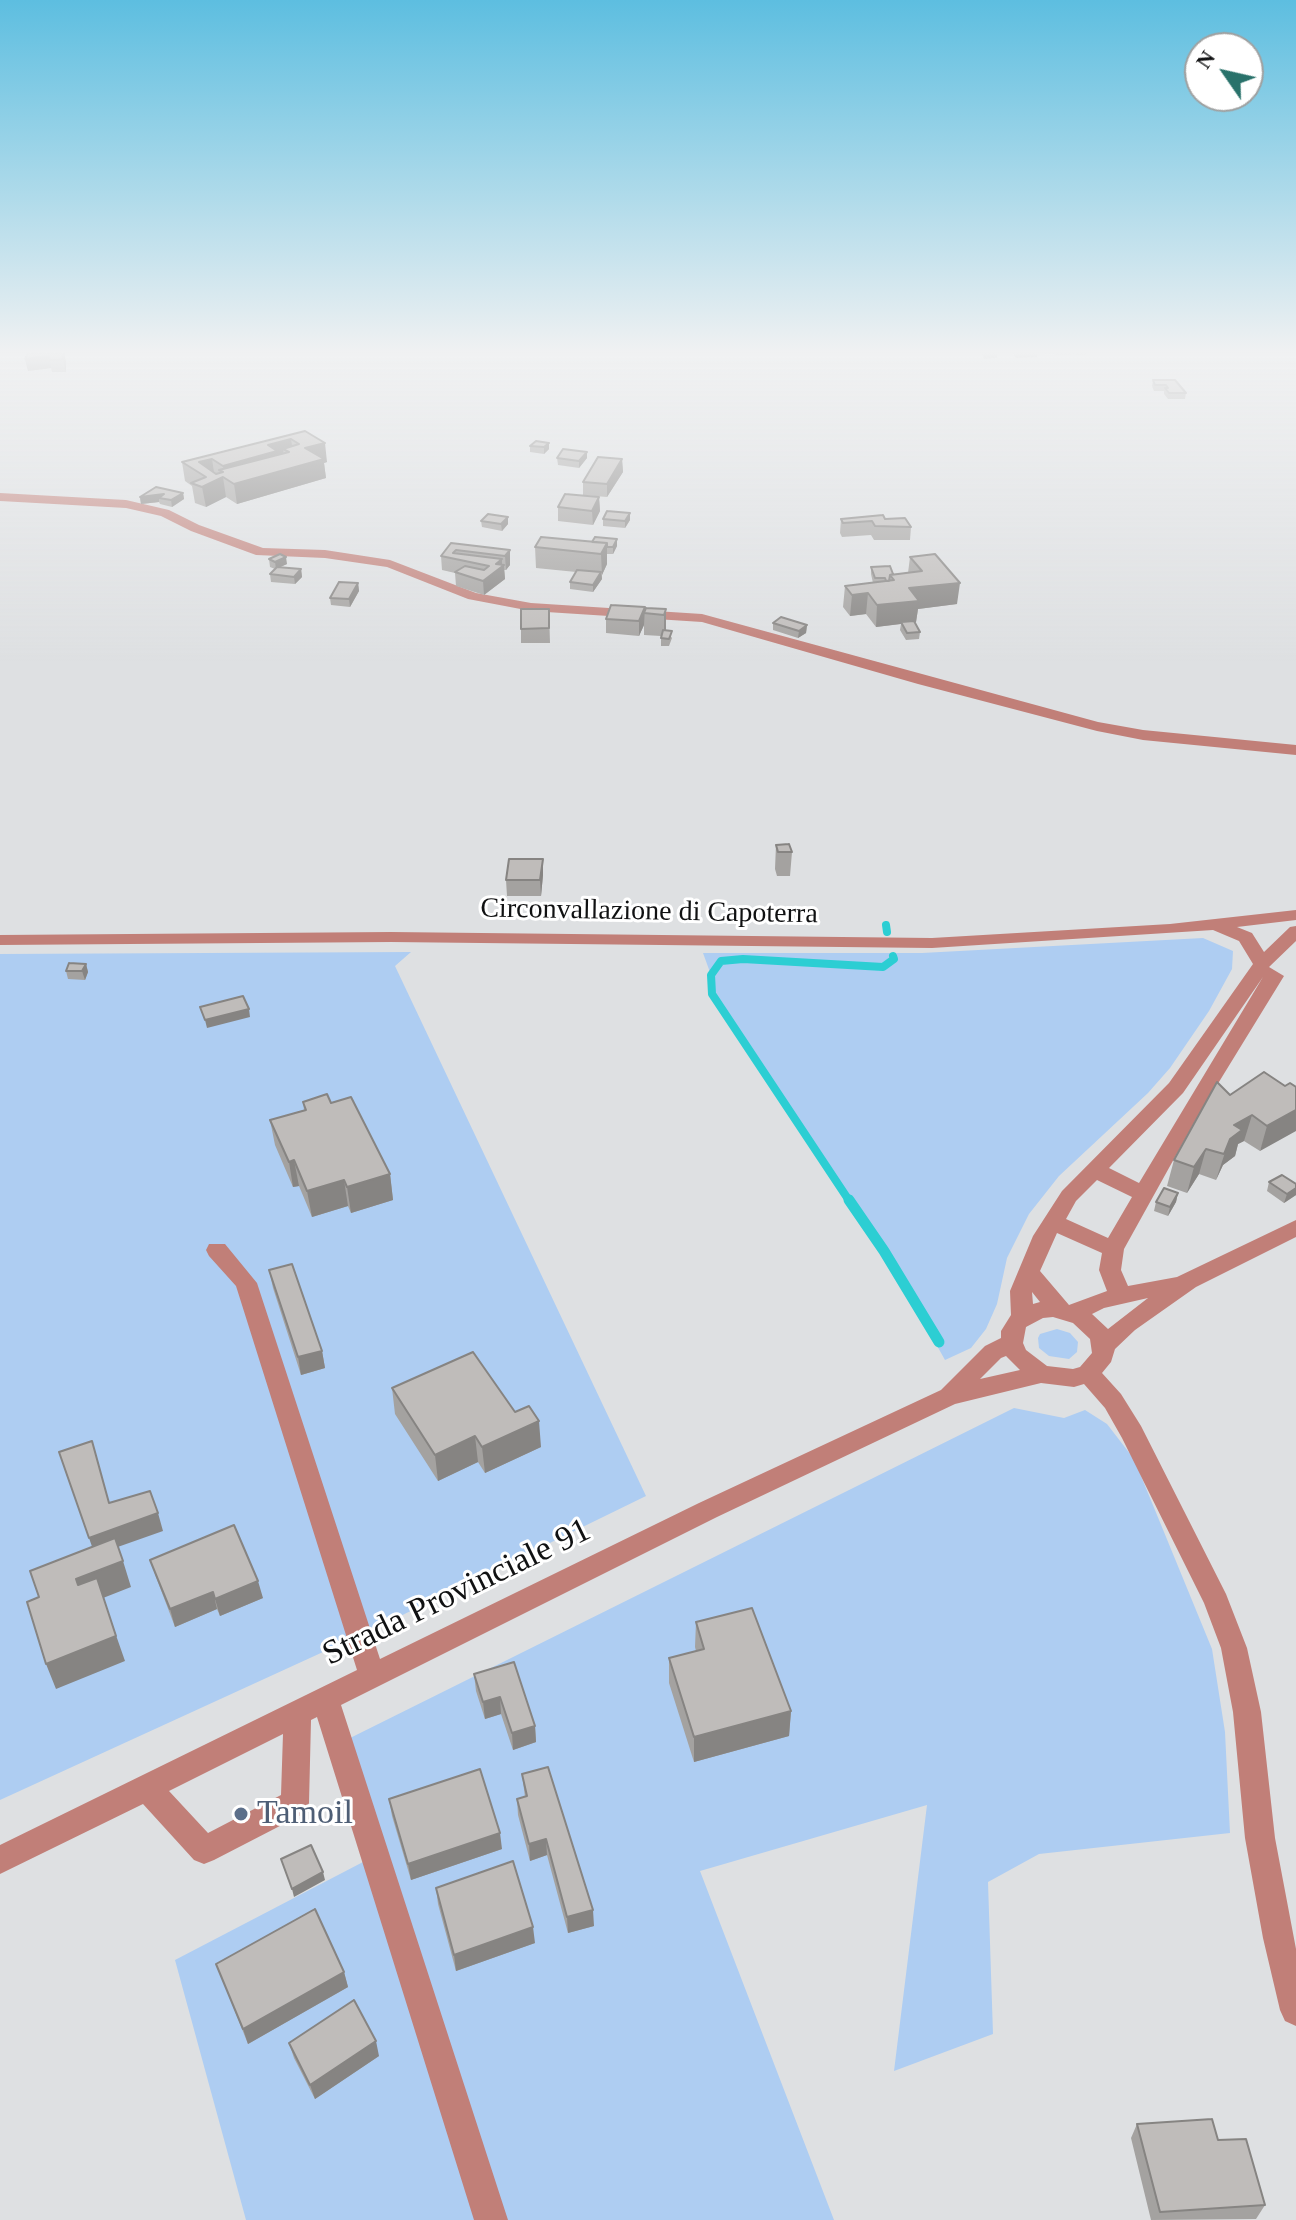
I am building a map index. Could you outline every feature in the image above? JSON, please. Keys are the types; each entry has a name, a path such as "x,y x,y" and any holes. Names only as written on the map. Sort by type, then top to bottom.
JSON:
{"street":[{"path":"0,497 126,504 165,513 214,536 261,552 325,554 390,564 473,596 531,607 702,618 923,681 1097,726 1143,735 1296,750"},
{"name":"Circonvallazione di Capoterra","path":"0,940 391,937 932,943 1212,924 1296,915"},
{"path":"1121,1297 1110,1270 1113,1249 1185,1121 1275,976 1260,966 1246,937 1212,924"},
{"path":"1022,1318 1021,1291 1053,1222 1069,1196 1176,1088 1260,966 1296,931"},
{"path":"1093,1169 1143,1194"},
{"path":"1053,1222 1113,1249"},
{"path":"1104,1346 1127,1324 1188,1281 1296,1228"},
{"path":"217,1250 246,1283 372,1676"},
{"path":"949,1396 1041,1374 1074,1378 1088,1373 1103,1356 1104,1346 1092,1325 1066,1312 1030,1274"},
{"path":"1041,1374 1027,1366 1012,1343 1012,1331 1022,1318 1039,1310 1066,1312 1098,1301 1188,1281"},
{"path":"949,1396 993,1352 1012,1343"},
{"path":"1088,1373 1113,1401 1132,1433 1217,1602 1234,1648 1249,1727 1260,1838 1278,1938 1296,2010"},
{"name":"Strada Provinciale 91","path":"0,1860 708,1510 949,1396"},
{"path":"325,1698 491,2220"},
{"path":"145,1786 204,1850 295,1803 297,1712"}],"shaded area":[{"path":"1203,938 1233,951 1232,969 1209,1011 1170,1068 1148,1093 1059,1176 1029,1214 1007,1258 997,1304 986,1329 971,1348 945,1360 884,1251 801,1132 712,994 711,975 703,953 922,953"},
{"path":"411,952 395,966 646,1496 382,1625 0,1800 0,954"},
{"path":"1057,1329 1070,1333 1078,1342 1077,1352 1069,1359 1049,1356 1039,1348 1040,1334"},
{"path":"1014,1408 1064,1418 1085,1410 1107,1424 1134,1459 1212,1649 1225,1732 1230,1833 1039,1854 988,1882 993,2034 894,2071 927,1805 700,1871 834,2220 246,2220 175,1960 363,1862 330,1748"}],"building":[{"path":"203,457 257,457 223,466 212,459 199,462 216,474 223,472 219,470 271,457 324,459 234,484 223,477 202,487 191,483 206,477 182,462"},
{"path":"558,457 583,457 579,461"},
{"path":"598,457 622,459 607,484 583,482"},
{"path":"156,487 183,493 171,500 159,498 164,494 140,497"},
{"path":"565,494 599,497 592,511 558,507"},
{"path":"607,511 630,513 625,521 603,519"},
{"path":"488,514 508,517 501,524 481,521"},
{"path":"883,515 885,519 905,518 911,527 875,526 872,521 843,523 841,519"},
{"path":"541,537 607,543 601,554 535,547"},
{"path":"595,537 617,539 613,547 607,547 607,543 592,542"},
{"path":"451,543 510,550 505,556 456,550 453,553 502,559 496,564 504,565 483,581 455,572 465,566 484,570 489,566 441,556"},
{"path":"280,554 286,557 275,562 269,559"},
{"path":"935,554 960,583 909,588 919,601 877,605 868,593 852,595 845,586 894,580 890,575 922,571 910,557"},
{"path":"890,566 893,574 889,581 875,578 871,567"},
{"path":"277,567 301,569 294,577 270,574"},
{"path":"577,570 601,572 593,585 570,582"},
{"path":"339,582 358,583 349,599 330,598"},
{"path":"611,605 645,607 639,621 606,619"},
{"path":"646,608 666,609 664,615 644,613"},
{"path":"521,609 549,609 549,628 521,629"},
{"path":"781,617 807,625 799,631 773,623"},
{"path":"914,621 920,632 907,633 901,622"},
{"path":"663,630 672,631 669,639 661,638"},
{"path":"789,844 792,852 778,852 776,845"},
{"path":"509,859 543,859 540,880 506,880"},
{"path":"69,963 86,964 82,971 66,971"},
{"path":"243,996 249,1009 205,1020 200,1007"},
{"path":"1264,1072 1285,1086 1290,1083 1296,1087 1296,1110 1267,1126 1252,1115 1234,1125 1242,1130 1230,1139 1224,1154 1206,1149 1194,1167 1174,1160 1217,1082 1230,1095"},
{"path":"327,1094 331,1103 351,1097 390,1174 347,1187 344,1180 307,1191 294,1160 289,1162 270,1120 306,1110 303,1102"},
{"path":"1282,1175 1296,1184 1296,1188 1287,1194 1269,1182"},
{"path":"1164,1188 1178,1193 1170,1207 1156,1202"},
{"path":"292,1264 322,1351 298,1357 269,1270"},
{"path":"473,1352 515,1412 529,1406 539,1421 482,1447 475,1436 435,1455 392,1388"},
{"path":"92,1441 109,1503 150,1491 158,1513 89,1538 59,1452"},
{"path":"234,1525 258,1581 215,1599 213,1592 170,1609 150,1560"},
{"path":"115,1538 123,1561 76,1579 78,1585 97,1578 116,1636 46,1664 27,1602 39,1597 30,1571"},
{"path":"752,1608 791,1711 694,1737 669,1658 704,1649 696,1622"},
{"path":"514,1662 535,1726 512,1733 500,1697 483,1702 474,1674"},
{"path":"548,1767 593,1910 567,1917 546,1839 529,1844 517,1799 527,1796 522,1774"},
{"path":"480,1769 500,1833 408,1864 389,1799"},
{"path":"311,1845 323,1872 292,1889 281,1859"},
{"path":"513,1861 533,1927 454,1955 436,1888"},
{"path":"315,1909 344,1972 243,2029 216,1964"},
{"path":"354,2000 376,2041 310,2085 289,2043"},
{"path":"1212,2119 1218,2140 1246,2139 1265,2205 1160,2212 1137,2124"}],"waterway":[{"path":"886,925 887,932"},
{"path":"850,1202 712,994 711,975 721,961 743,959 883,967 894,959 893,956"},
{"path":"849,1200 939,1342"}],"place":[{"name":"Tamoil","path":"241,1814"}]}
